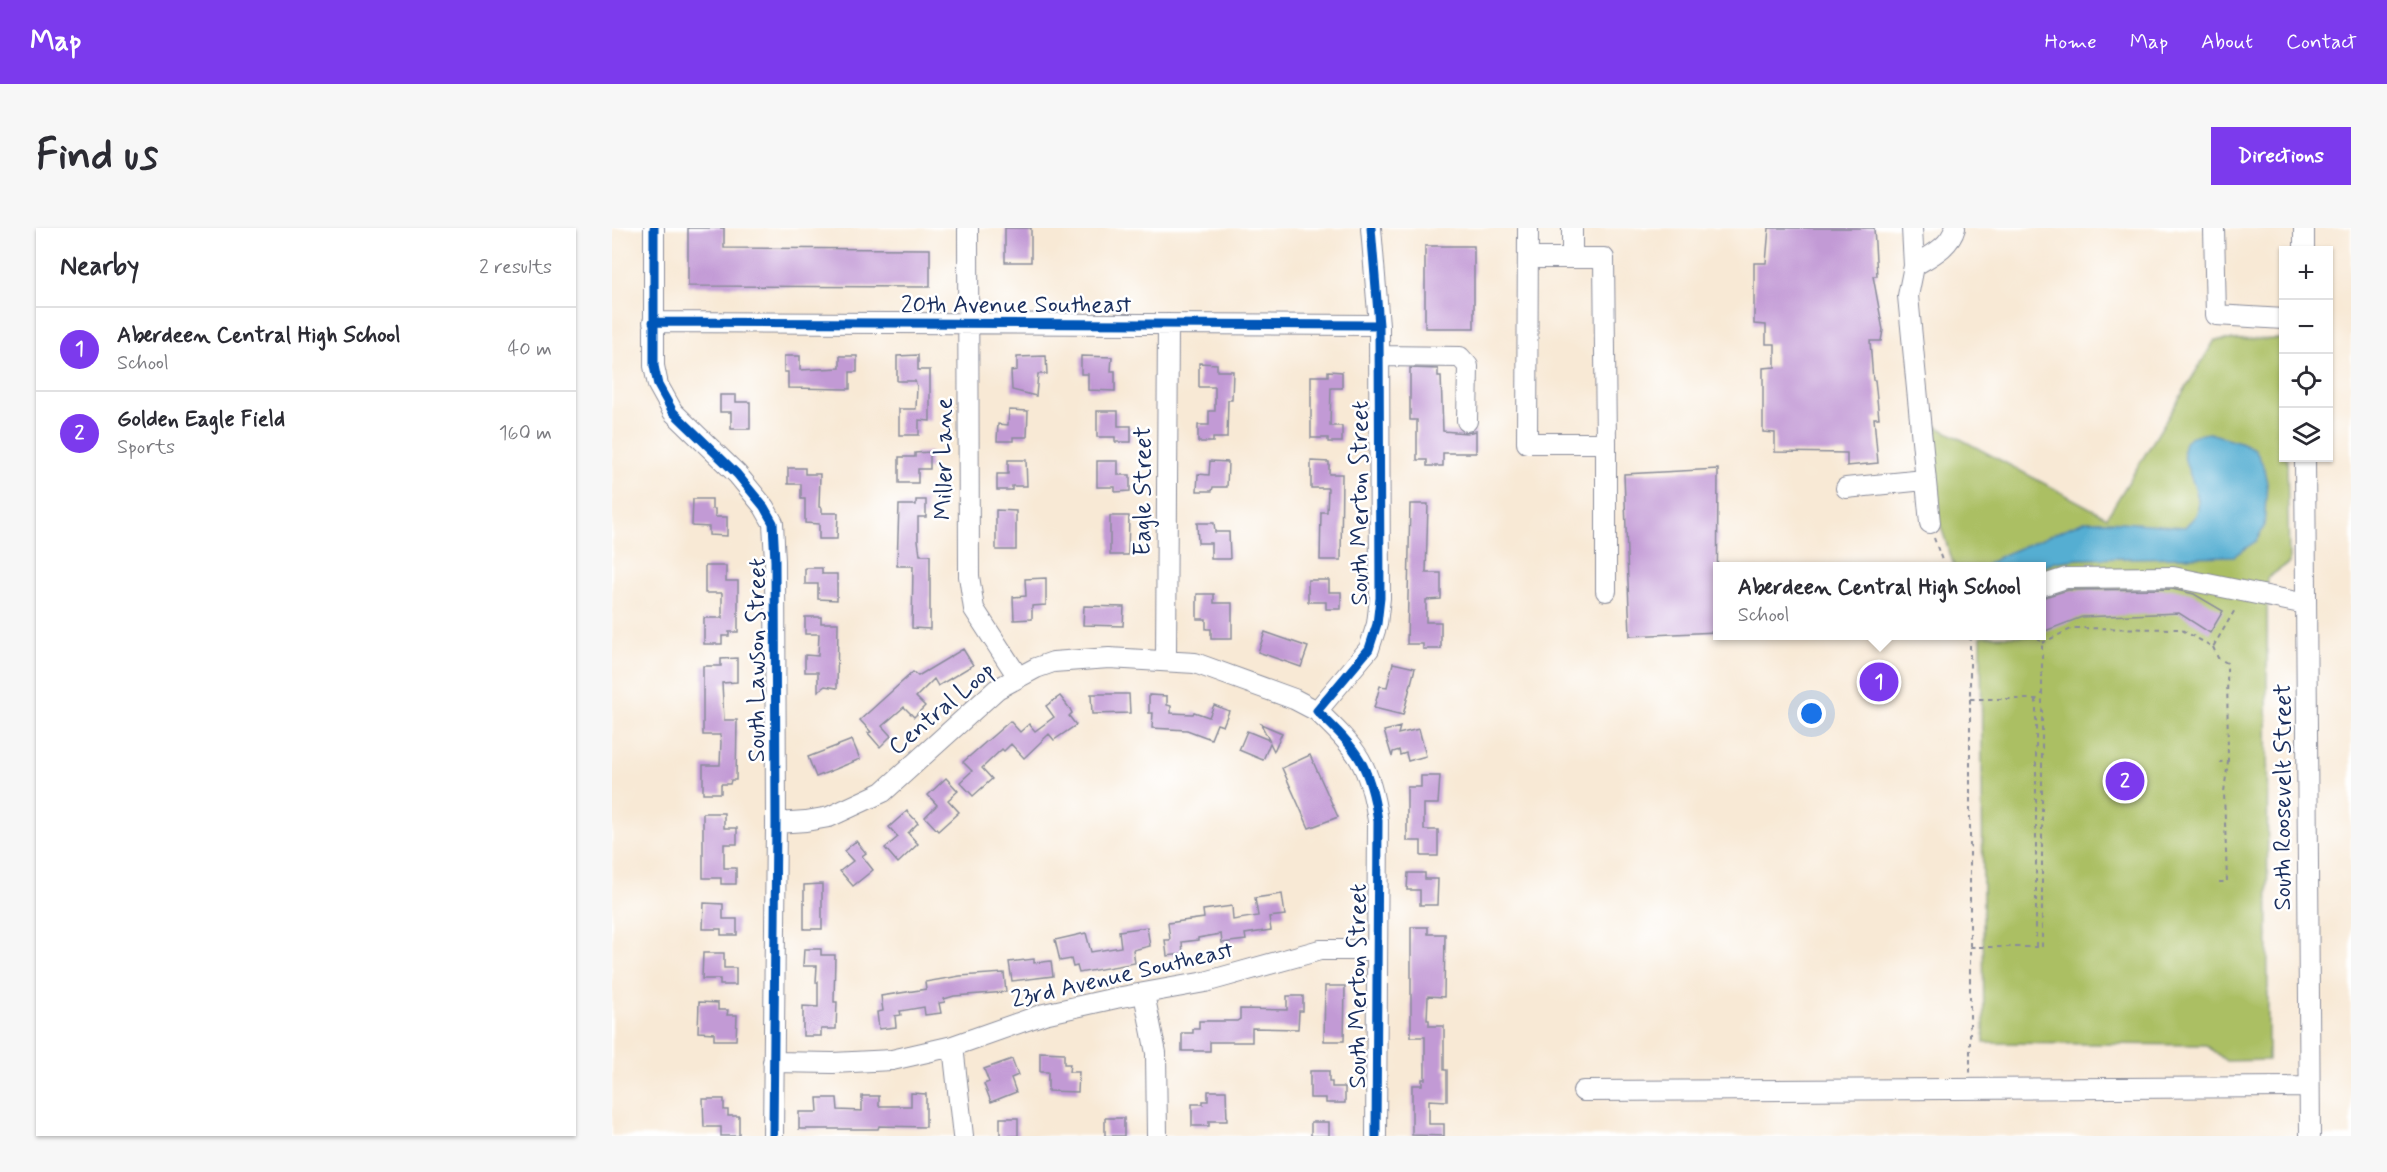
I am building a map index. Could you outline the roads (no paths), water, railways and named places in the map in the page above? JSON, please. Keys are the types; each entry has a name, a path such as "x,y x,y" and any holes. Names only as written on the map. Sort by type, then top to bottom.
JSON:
{"street":[{"name":"South Lawson Street","path":"654,228 654,366 664,398 682,422 719,455 755,494 772,523 775,561 776,823 773,1136"},
{"name":"Miller Lane","path":"968,228 971,596 974,609 1018,677"},
{"name":"South Merton Street","path":"1371,228 1379,325 1380,598 1377,624 1369,649 1317,711 1356,751 1373,791 1377,821 1376,1136"},
{"path":"1528,228 1527,443 1606,443"},
{"path":"1572,228 1572,258"},
{"path":"1912,228 1914,266 1908,296 1924,480 1930,523"},
{"path":"1914,266 1946,245 1955,228"},
{"path":"2214,228 2216,315 2279,319"},
{"path":"2304,228 2304,246"},
{"path":"1528,258 1604,258 1606,591"},
{"name":"20th Avenue Southeast","path":"653,322 1379,325"},
{"name":"Eagle Street","path":"1167,659 1168,324"},
{"path":"1379,356 1460,357 1468,366 1467,421"},
{"name":"South Roosevelt Street","path":"2305,462 2310,1136"},
{"path":"1846,488 1924,480"},
{"path":"2046,584 2066,578 2173,577 2306,604"},
{"name":"Central Loop","path":"776,823 829,817 883,792 997,689 1053,662 1109,658 1167,659 1195,663 1231,674 1317,711"},
{"name":"23rd Avenue Southeast","path":"773,1062 833,1063 892,1060 953,1046 1044,1014 1205,982 1320,950 1377,950"},
{"path":"1144,994 1156,1053 1157,1136"},
{"path":"953,1046 963,1136"},
{"path":"1583,1091 2309,1087"}],"water":[{"path":"2209,433 2240,442 2255,449 2263,465 2267,483 2264,527 2256,541 2234,556 2078,559 2054,562 2046,566 2046,562 1991,562 2084,521 2185,527 2196,515 2198,504 2197,494 2183,452 2185,443 2190,437"}],"place":[{"name":"Aberdeen Central High School","path":"1879,682"},
{"name":"Golden Eagle Field","path":"2125,781"}]}
